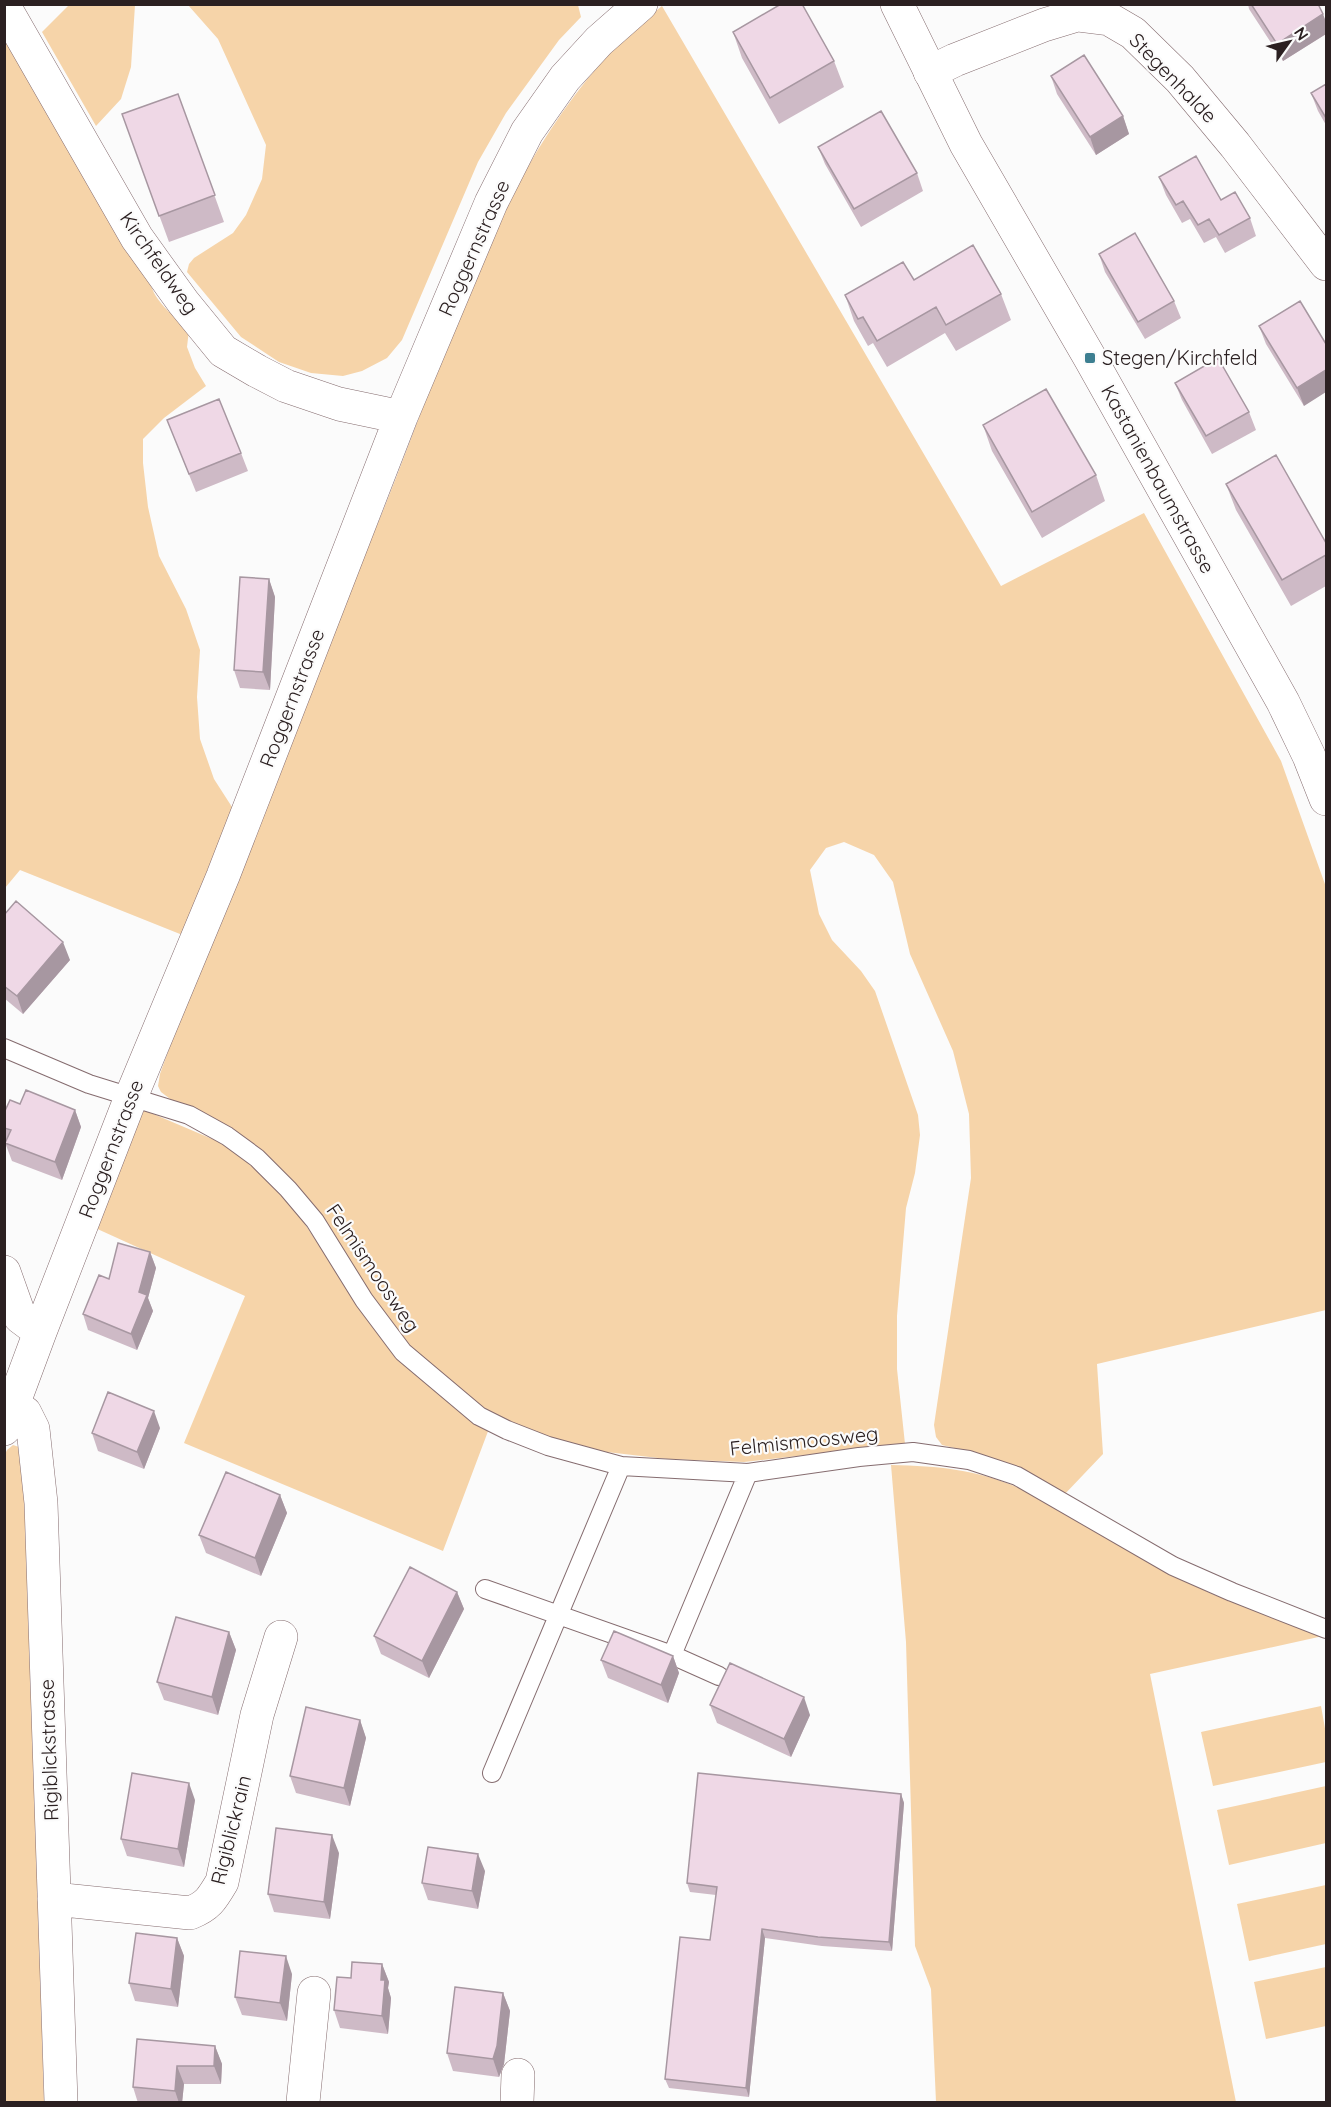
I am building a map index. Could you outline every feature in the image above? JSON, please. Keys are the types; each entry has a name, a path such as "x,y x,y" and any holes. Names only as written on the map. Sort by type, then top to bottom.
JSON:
{"street":[{"name":"Roggernstrasse","path":"9,1419 40,1332 131,1097 223,876 401,417 491,203 526,132 566,78 599,41 641,4"},
{"name":"Kastanienbaumstrasse","path":"897,4 966,144 1280,695 1326,798"},
{"name":"Kirchfeldweg","path":"4,6 137,238 183,302 223,351 286,386 339,404 401,417"},
{"name":"Stegenhalde","path":"930,72 1044,25 1094,10 1133,33 1180,79 1235,145 1326,264"},
{"path":"4,1272 20,1317 40,1332"},
{"name":"Rigiblickstrasse","path":"9,1419 24,1413 33,1429 41,1503 62,2103"},
{"name":"Rigiblickrain","path":"54,1899 190,1913 203,1908 213,1897 222,1881 257,1715 281,1637"},
{"path":"303,2103 314,1994"}],"lane":[{"name":"Felmismoosweg","path":"4,1048 89,1084 189,1115 257,1158 288,1189 315,1221 364,1300 403,1352 478,1416 507,1430 548,1446 621,1466 748,1473 859,1457 913,1452 969,1460 1017,1476 1173,1566 1326,1629"},
{"path":"492,1773 621,1466"},
{"path":"672,1655 748,1473"},
{"path":"485,1588 672,1655 719,1676"}],"shaded area":[{"path":"69,5 135,5 131,67 121,99 96,126 42,32"},
{"path":"188,5 578,5 581,17 559,40 506,113 478,162 402,340 387,358 362,371 343,376 311,373 279,362 241,337 187,272 194,258 233,233 246,215 262,179 266,145 218,39"},
{"path":"662,6 1001,586 1144,513 1281,761 1326,887 1326,1310 1097,1364 1103,1454 1063,1496 967,1451 942,1445 936,1437 934,1425 971,1178 969,1114 953,1051 910,954 893,882 874,855 844,842 826,848 810,870 819,914 832,940 861,971 875,991 918,1115 920,1135 915,1173 906,1208 897,1316 897,1369 905,1444 744,1462 667,1459 598,1451 546,1437 503,1419 474,1402 414,1351 394,1329 307,1203 161,1092 158,1086 160,1074 211,932 281,745 380,518 472,280 499,222 528,166 562,112 608,55"},
{"path":"4,26 147,269 157,297 169,312 179,308 189,330 187,347 195,368 206,386 164,418 143,439 148,507 159,556 186,609 200,650 197,697 200,739 214,779 232,807 185,936 20,870 5,888"},
{"path":"144,1110 217,1141 240,1156 271,1183 296,1211 353,1295 490,1426 443,1551 184,1443 245,1296 93,1227"},
{"path":"13,1445 19,1447 23,1452 44,2102 5,2102 4,1456"},
{"path":"891,1465 960,1470 1009,1484 1026,1491 1160,1568 1212,1594 1323,1636 1150,1674 1236,2102 936,2102 931,1989 915,1946 906,1642"},
{"path":"1321,1706 1326,1734 1326,1762 1213,1786 1201,1732"},
{"path":"1326,1786 1326,1843 1229,1865 1217,1810"},
{"path":"1326,1885 1326,1944 1249,1961 1237,1904"},
{"path":"1326,1967 1326,2026 1266,2039 1254,1982"}],"building":[{"path":"781,4 802,4 834,61 770,98 733,32"},
{"path":"1251,4 1318,4 1323,14 1277,44"},
{"path":"1084,55 1123,116 1090,137 1051,76"},
{"path":"1326,84 1326,118 1311,93"},
{"path":"178,94 215,195 159,216 122,114"},
{"path":"881,111 917,173 854,209 818,147"},
{"path":"1196,156 1221,200 1235,192 1250,218 1219,235 1209,219 1198,225 1183,201 1176,205 1159,177"},
{"path":"1135,233 1174,301 1138,322 1099,254"},
{"path":"973,245 1001,294 946,325 936,307 877,341 863,317 858,319 845,295 903,262 914,280"},
{"path":"1300,301 1326,344 1326,370 1297,388 1259,326"},
{"path":"1218,358 1249,412 1206,436 1175,383"},
{"path":"1046,389 1096,475 1032,512 983,425"},
{"path":"219,399 241,453 189,474 167,420"},
{"path":"1276,455 1326,543 1326,555 1282,580 1226,484"},
{"path":"240,577 269,579 263,672 234,670"},
{"path":"16,901 63,942 17,996 4,986 4,915"},
{"path":"26,1090 75,1110 55,1162 5,1143 11,1130 4,1128 4,1113 10,1100 20,1104"},
{"path":"118,1243 150,1252 139,1292 147,1295 131,1334 83,1314 99,1275 109,1279"},
{"path":"108,1392 154,1411 137,1452 92,1433"},
{"path":"226,1472 280,1495 255,1558 199,1535"},
{"path":"410,1567 457,1592 422,1661 374,1636"},
{"path":"176,1617 229,1632 212,1697 157,1682"},
{"path":"614,1631 673,1656 661,1685 601,1660"},
{"path":"730,1663 804,1697 784,1739 710,1705"},
{"path":"306,1707 360,1720 344,1788 290,1776"},
{"path":"132,1773 189,1783 178,1849 121,1839"},
{"path":"698,1773 901,1794 889,1942 818,1937 762,1929 746,2088 665,2079 680,1937 710,1940 717,1887 687,1883"},
{"path":"276,1828 332,1835 324,1902 268,1894"},
{"path":"428,1847 478,1854 472,1891 422,1883"},
{"path":"136,1933 177,1938 171,1989 129,1983"},
{"path":"240,1951 286,1956 280,2003 235,1997"},
{"path":"352,1962 382,1964 381,1980 385,1980 382,2016 334,2010 337,1977 351,1978"},
{"path":"455,1987 503,1993 497,2046 493,2059 447,2053"},
{"path":"137,2039 215,2046 214,2066 177,2066 175,2091 133,2087"}],"place":[{"name":"Stegen/Kirchfeld","path":"1090,358"}]}
